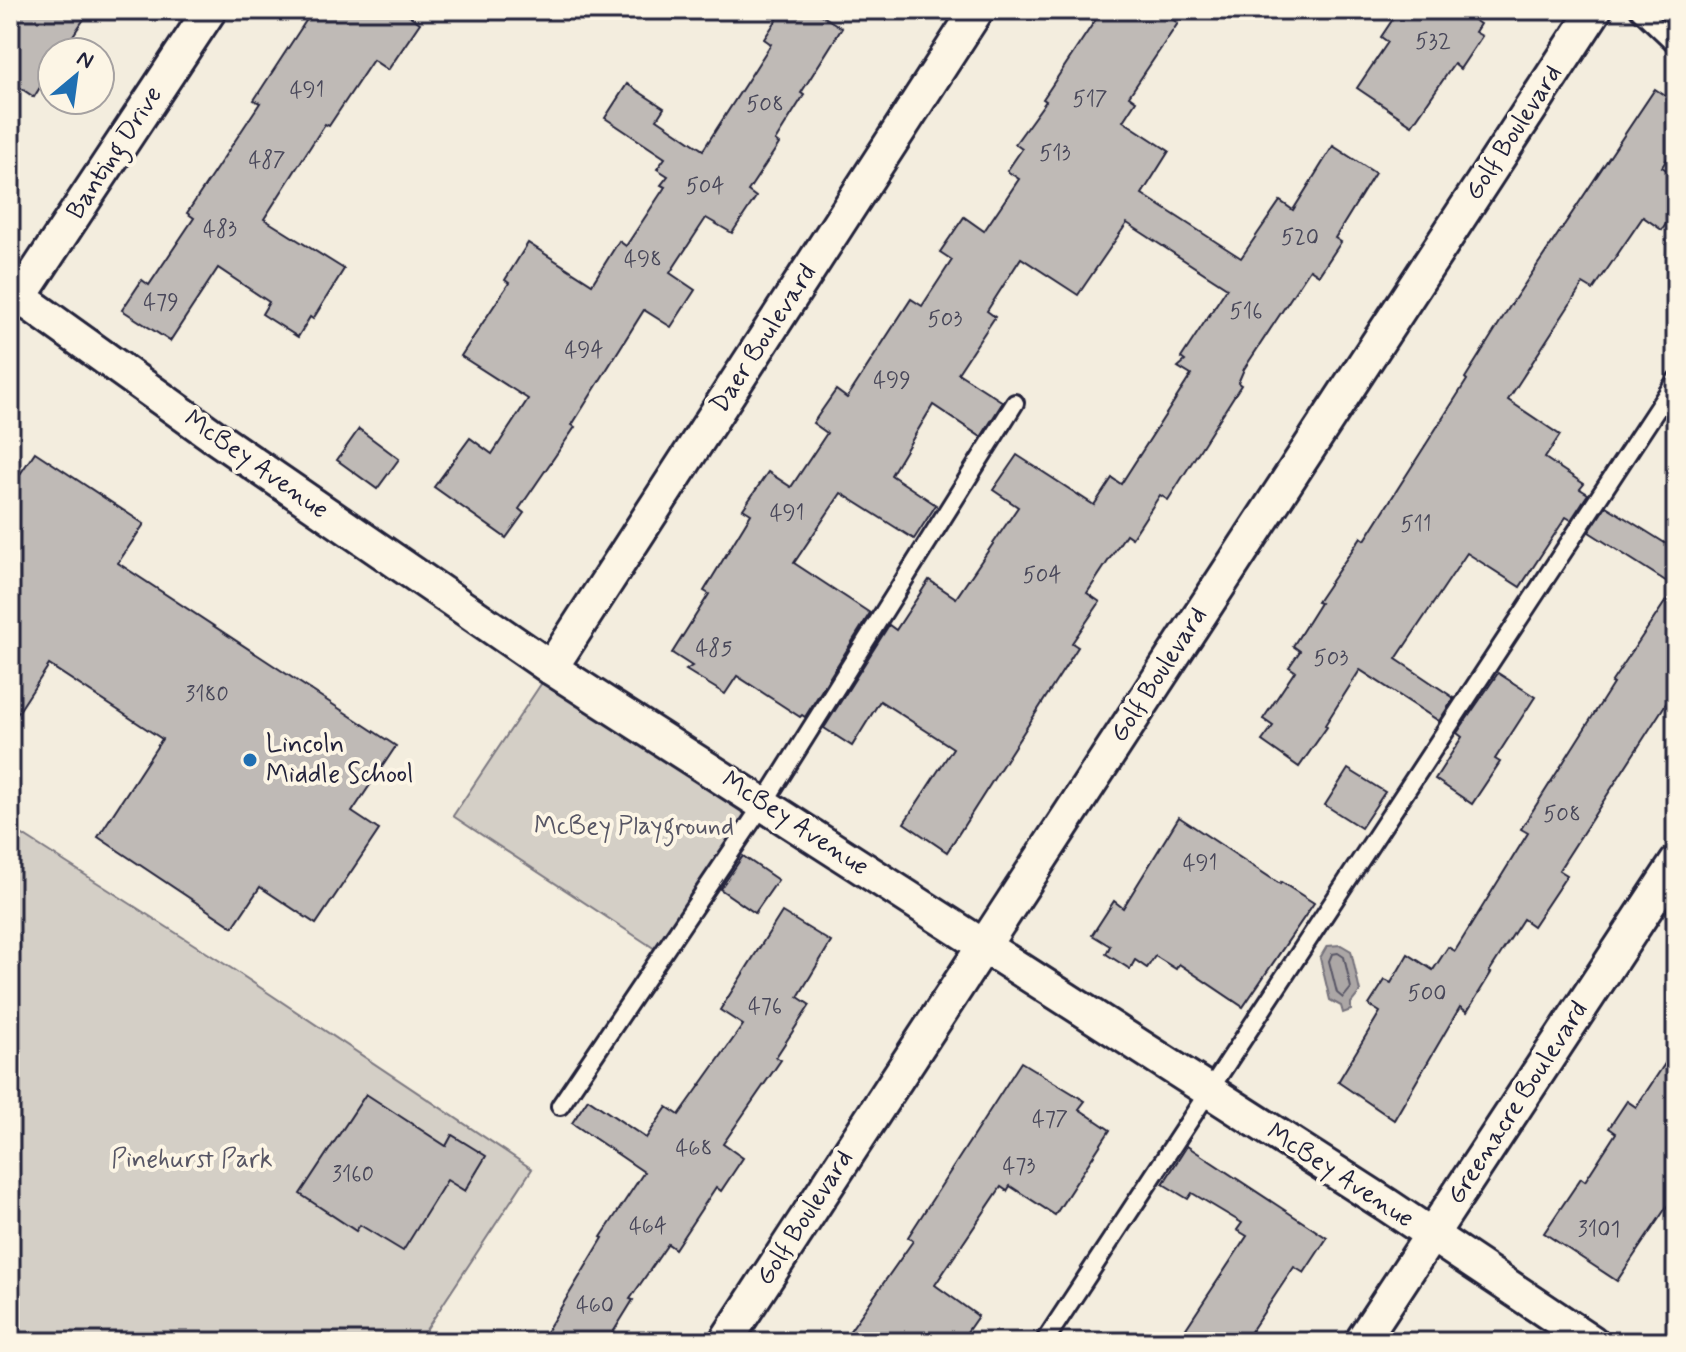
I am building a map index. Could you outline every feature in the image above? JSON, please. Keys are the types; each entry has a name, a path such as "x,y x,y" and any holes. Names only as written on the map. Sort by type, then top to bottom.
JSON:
{"street":[{"name":"Banting Drive","path":"15,293 210,10"},
{"name":"Daer Boulevard","path":"551,668 977,10"},
{"name":"Golf Boulevard","path":"725,1342 1595,10"},
{"name":"McBey Avenue","path":"15,293 228,446 551,668 764,803 1592,1342"},
{"name":"Greenacre Boulevard","path":"1361,1342 1676,863"}],"lane":[{"path":"1639,10 1676,45"},
{"path":"1044,1342 1676,380"},
{"path":"560,1106 764,803 1015,403"}],"green space":[{"name":"McBey Playground","path":"551,669 764,803 746,832 655,949 453,816"},
{"name":"Pinehurst Park","path":"15,830 234,970 532,1169 418,1342 10,1342 10,838"}],"water":[{"path":"1341,945 1351,951 1360,992 1351,1003 1351,1010 1343,1013 1341,1006 1330,1000 1320,958 1327,946"}],"building":[{"path":"20,10 90,10 73,36 36,36 34,97 10,81 10,25"},
{"path":"313,10 401,10 420,23 388,70 373,60 329,126 325,124 264,219 344,269 298,337 262,314 269,302 218,268 170,341 122,310 142,280 149,285 194,218 187,213 260,103 254,100"},
{"path":"783,10 813,10 842,28 801,93 804,95 775,141 779,144 748,191 756,197 732,233 706,218 670,273 695,290 671,327 644,310 572,425 575,427 519,509 524,513 506,538 434,487 470,438 492,454 528,399 461,356 509,283 505,280 528,243 592,284 619,241 626,246 665,187 661,185 668,176 657,169 665,158 605,118 627,84 664,108 657,119 703,150 771,44 764,39"},
{"path":"1102,10 1158,10 1178,23 1129,96 1136,101 1123,121 1169,151 1142,194 1241,258 1280,201 1293,210 1333,146 1375,173 1335,238 1341,242 1319,275 1310,269 1244,369 1238,383 1241,385 1168,500 1160,495 1132,538 1126,534 1087,593 1100,602 1072,643 1078,647 947,852 904,823 953,748 880,701 852,746 824,728 889,625 896,630 929,580 956,598 1018,507 993,490 1017,455 1094,505 1112,478 1121,484 1191,375 1178,367 1185,361 1181,358 1227,288 1127,223 1078,295 1021,258 987,311 995,317 958,373 1003,402 981,437 933,405 891,475 936,505 914,539 841,493 794,563 870,613 805,717 800,717 737,676 725,694 686,670 692,666 672,653 709,594 704,591 751,514 743,509 768,472 791,487 827,433 813,423 836,390 847,398 911,299 922,306 952,260 940,252 964,217 984,231 1019,179 1007,171 1022,149 1015,144 1046,101 1043,99"},
{"path":"1399,10 1459,10 1480,24 1475,32 1482,36 1460,69 1454,64 1412,125 1357,88 1388,42 1381,37"},
{"path":"1655,89 1676,103 1676,145 1662,167 1676,176 1676,209 1662,230 1643,217 1593,290 1583,284 1508,400 1560,435 1545,458 1584,484 1580,489 1588,494 1571,520 1566,517 1520,587 1467,553 1396,659 1454,698 1439,721 1360,670 1325,725 1327,727 1299,767 1262,741 1273,726 1263,719 1295,671 1289,667 1300,651 1293,646 1320,603 1317,602 1361,537 1365,540 1467,380 1465,378 1510,306"},
{"path":"359,429 399,459 377,489 337,460"},
{"path":"35,452 144,524 118,563 396,746 352,812 379,830 316,924 260,887 233,927 98,837 162,739 49,665 10,725 10,489"},
{"path":"1606,506 1676,550 1676,688 1559,870 1567,875 1533,926 1523,919 1467,1012 1460,1007 1394,1120 1338,1082 1380,1012 1369,1005 1385,980 1391,983 1408,954 1433,970 1448,947 1455,951 1528,833 1521,829 1611,683 1675,587 1589,532"},
{"path":"1498,673 1535,697 1495,759 1500,762 1472,804 1435,779 1462,737 1457,733"},
{"path":"1348,769 1385,792 1361,828 1325,805"},
{"path":"1179,817 1314,903 1243,1007 1179,964 1176,969 1155,956 1147,968 1135,960 1130,969 1106,954 1110,946 1092,935 1114,901 1123,908"},
{"path":"743,856 778,880 755,913 720,889"},
{"path":"782,912 831,942 798,997 810,1005 776,1057 781,1060 723,1144 743,1158 721,1191 716,1187 675,1249 668,1244 630,1299 633,1300 607,1342 540,1342 601,1237 644,1172 572,1123 588,1099 646,1138 667,1107 679,1115 743,1025 720,1010"},
{"path":"1676,1047 1676,1193 1617,1281 1544,1233 1581,1178 1585,1181 1616,1133 1609,1128 1627,1101 1636,1107"},
{"path":"1021,1062 1085,1101 1079,1109 1110,1130 1055,1215 1010,1186 1007,1191 1001,1187 935,1285 978,1316 960,1342 842,1342 913,1241 908,1237"},
{"path":"366,1094 446,1146 452,1135 486,1156 465,1191 447,1180 403,1251 360,1225 356,1231 300,1194"},
{"path":"1187,1146 1327,1238 1304,1273 1294,1267 1244,1342 1177,1342 1247,1236 1237,1230 1242,1223 1192,1193 1188,1199 1163,1184"}],"place":[{"name":"Lincoln Middle School","path":"250,760"}]}
